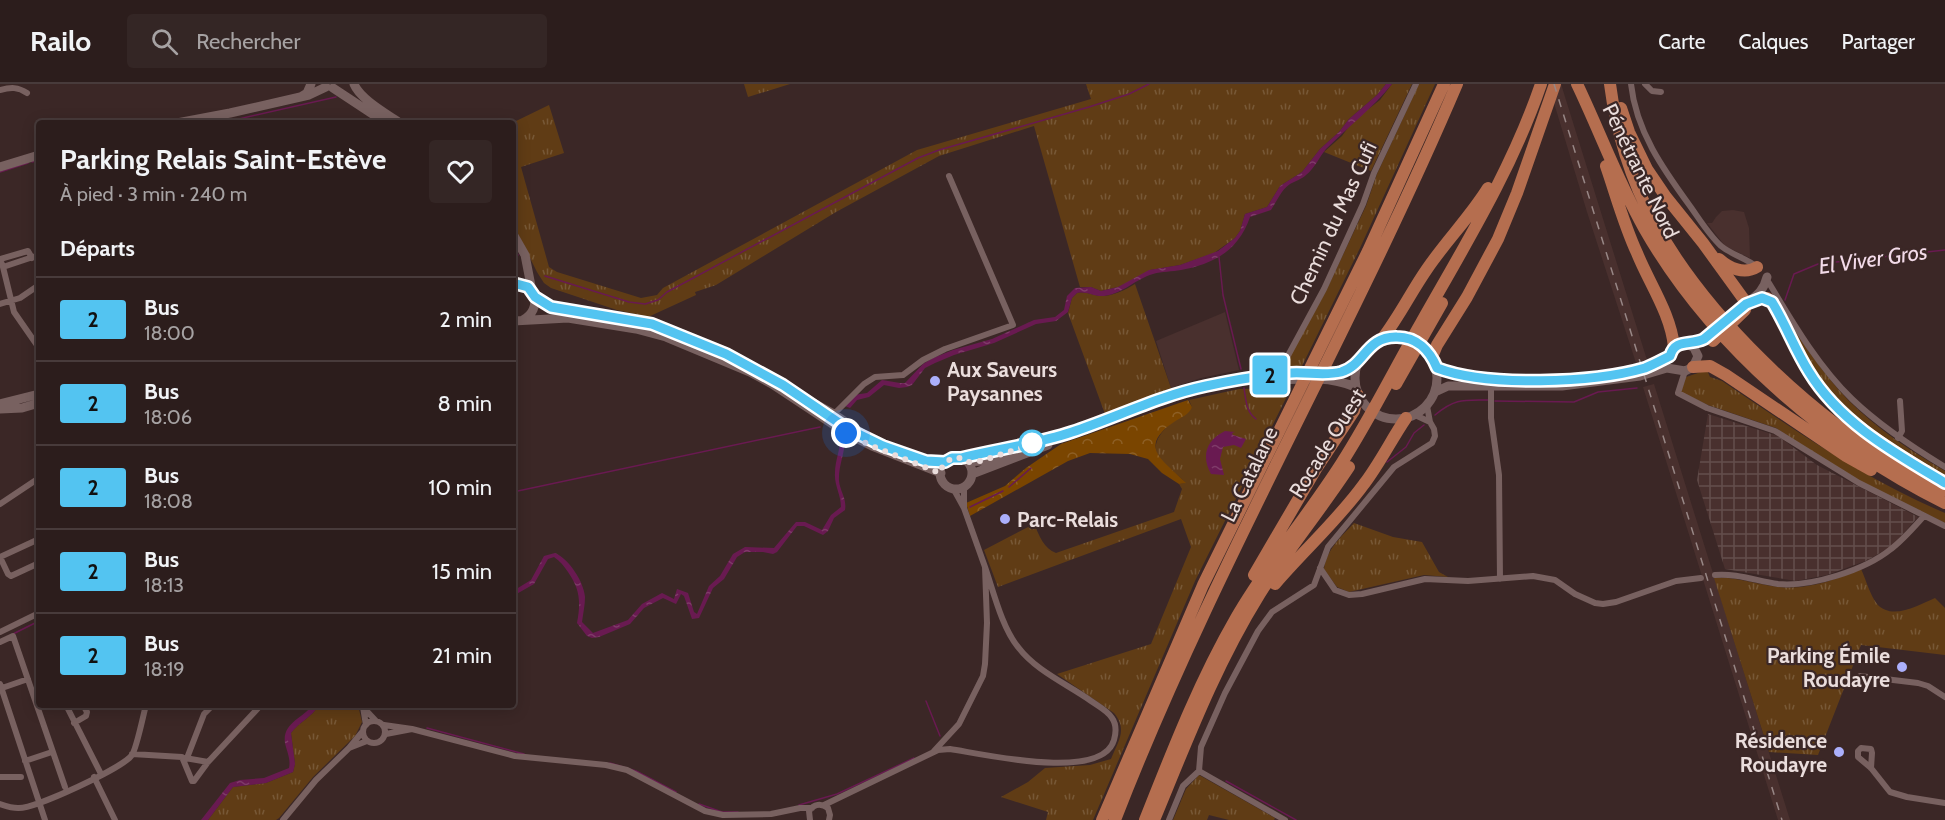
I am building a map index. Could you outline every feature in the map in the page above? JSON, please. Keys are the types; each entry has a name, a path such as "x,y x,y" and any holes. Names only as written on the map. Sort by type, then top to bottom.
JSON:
{"highway":[{"name":"La Catalane","path":"1102,820 1203,585 1392,201 1444,84"},
{"name":"La Catalane","path":"1115,820 1165,699 1214,591 1330,357 1426,156 1457,84"},
{"name":"Pénétrante Nord","path":"1576,84 1625,192 1645,229 1671,269 1732,336 1759,373 1804,413 1838,439 1877,466 1945,505"},
{"path":"1576,84 1602,153 1620,211 1666,319 1672,352"},
{"name":"Pénétrante Nord","path":"1610,84 1612,103 1623,144 1642,197 1654,222 1718,320"},
{"path":"1616,84 1629,132 1647,169 1703,243 1758,300 1772,302 1810,373 1830,400 1875,439 1945,483"},
{"path":"1382,339 1437,254 1479,203 1547,89"},
{"path":"1435,363 1437,345 1467,297 1497,239 1517,193 1547,89"},
{"name":"Rocade Ouest","path":"1154,820 1208,692 1235,638 1260,595 1331,494 1421,332 1547,89"},
{"path":"1703,243 1731,268 1749,270 1757,267"},
{"path":"1713,341 1758,300"},
{"name":"Pénétrante Nord","path":"1732,336 1843,428 1900,467 1945,490"},
{"path":"1686,371 1710,366 1846,456 1926,499 1945,505"},
{"path":"1150,806 1183,714 1201,672 1267,552 1316,469 1354,411 1357,391"},
{"path":"1208,692 1271,590 1299,555 1364,485 1411,416"},
{"name":"Rocade Ouest","path":"1145,820 1196,697 1231,627 1281,547 1368,425"}],"main road":[{"path":"302,96 307,93 311,84"},
{"path":"193,120 302,96 326,86 344,84"},
{"path":"354,84 356,90 396,120"},
{"path":"326,86 381,120"},
{"path":"0,167 36,156"},
{"path":"516,239 525,255 536,303 532,313 523,320"},
{"path":"1686,371 1713,341 1742,319 1758,300 1768,280 1757,267"},
{"path":"516,284 524,285 551,307 625,319 671,331 734,357 783,385 848,429 883,446 926,461 945,462 956,457 968,462 981,461 1073,431 1168,396 1225,382 1278,374 1332,373 1348,369 1358,363"},
{"path":"1435,363 1478,378 1569,380 1646,368 1686,344 1704,339 1758,300"},
{"path":"516,321 553,318 577,320 636,329 689,345 771,383 846,433 940,473"},
{"path":"1396,336 1410,339 1423,346 1435,363 1438,380 1435,392 1427,406 1411,416 1395,419 1383,417 1364,405 1357,391 1355,374 1358,363 1370,346 1382,339 1396,336"},
{"path":"1686,344 1694,348 1698,356 1686,371"},
{"path":"1672,352 1672,364 1686,371"},
{"path":"1435,392 1448,386 1562,386 1640,376 1667,368 1686,371"},
{"path":"972,474 1172,400 1211,390 1273,381 1313,379 1343,381 1357,391"},
{"path":"0,404 36,395"},
{"path":"0,409 22,408 36,404"},
{"path":"945,462 940,473 944,483 953,489 964,487 970,482 972,474 968,462"}],"street":[{"name":"Chemin du Mas Cufi","path":"1278,374 1324,289 1363,204 1374,173 1416,84"},
{"path":"1631,84 1636,111 1645,136 1668,176 1713,238 1731,253 1752,262 1757,267"},
{"path":"1645,84 1652,91 1661,92"},
{"path":"0,90 10,87 27,93"},
{"path":"835,412 864,384 875,377 903,375 922,360 945,349 1013,325 949,176"},
{"path":"36,256 3,267 15,312 36,344"},
{"path":"1768,280 1804,339 1836,382 1853,400 1898,438 1945,467"},
{"path":"0,304 20,298 36,287"},
{"path":"1686,371 1678,393 1687,399 1775,430 1849,477 1945,526"},
{"path":"783,385 835,412 883,446"},
{"path":"1491,385 1491,418 1499,475 1500,579"},
{"path":"1898,438 1902,431 1900,401"},
{"path":"1314,585 1328,547 1394,467 1432,443 1435,436 1427,406"},
{"path":"1411,416 1430,422"},
{"path":"0,504 36,481"},
{"path":"964,487 964,508"},
{"path":"365,708 376,721 384,725 412,729 515,756 606,765 627,770 705,811 723,815 771,814 824,805 932,753 950,749 1045,764 1089,761 1107,752 1113,743 1116,729 1112,718 1081,694 1038,667 1017,646 1001,615 964,508 953,489"},
{"path":"1714,575 1725,574 1779,584 1799,585 1847,572 1893,548 1924,516"},
{"path":"36,540 0,557 11,576 36,564"},
{"path":"932,753 959,724 983,676 987,624 985,567"},
{"path":"1320,568 1330,586 1342,594 1349,595 1425,579 1468,581 1546,577 1555,580 1575,594 1603,604 1616,602 1676,581 1701,578"},
{"path":"1169,820 1183,786 1199,771 1201,747 1225,693 1258,631 1272,612 1314,585 1330,586"},
{"path":"0,632 36,614"},
{"path":"0,642 13,636 36,703"},
{"path":"1860,676 1918,683 1928,686 1945,697"},
{"path":"28,679 1,686 45,820"},
{"path":"38,708 64,787"},
{"path":"67,708 101,774"},
{"path":"74,723 86,716 85,708"},
{"path":"0,804 19,808 39,804 67,793 74,787 116,767 132,754 145,708"},
{"path":"210,708 204,714 184,758 192,781 257,708"},
{"path":"363,708 367,741"},
{"path":"283,820 308,789 349,748 364,728 376,721"},
{"path":"349,748 367,741 378,744 382,742 386,734 384,725"},
{"path":"386,734 412,729"},
{"path":"25,761 52,752"},
{"path":"132,754 208,762"},
{"path":"1871,768 1890,792 1945,803"},
{"path":"1199,771 1285,820"},
{"path":"0,777 21,777"},
{"path":"94,777 115,820"},
{"path":"830,820 830,811 839,797"},
{"path":"824,805 830,811"},
{"path":"792,811 809,818 812,807"}],"shaded area":[{"path":"1561,84 1647,360 1636,363 1587,212 1554,103"},
{"path":"1722,211 1744,212 1749,228 1750,258 1725,246 1707,223 1712,223"},
{"path":"1225,312 1239,370 1201,378 1171,388 1156,341"},
{"path":"1654,384 1790,820 1778,820 1643,387"},
{"path":"1708,414 1778,436 1817,465 1918,517 1893,545 1868,560 1827,575 1796,581 1725,569 1697,480"}],"green space":[{"path":"744,84 790,84 748,97"},
{"path":"1086,84 1386,84 1320,149 1302,172 1280,186 1267,207 1245,214 1240,231 1235,238 1214,253 1180,265 1150,270 1129,283 1101,291 1091,287 1080,287 1034,126 939,156 836,212 716,285 695,292 696,295 648,317 617,310 551,288 544,283 537,272 516,230 516,121 549,105 564,153 521,167 549,267 557,272 641,298 657,295 663,288 917,150 1091,99"},
{"path":"1392,84 1412,84 1371,171 1324,152 1342,136 1352,122 1380,100"},
{"path":"1419,84 1435,84 1360,248 1302,366 1284,366 1326,291"},
{"path":"1135,284 1171,388 1105,414 1068,313 1072,298 1077,293 1106,296"},
{"path":"1780,308 1838,390 1871,421 1945,471 1945,478 1857,420 1832,396 1810,365"},
{"path":"1707,370 1710,377 1722,381 1830,453 1887,485 1945,513 1945,523 1860,481 1776,428 1708,405 1681,392 1686,377"},
{"path":"1291,388 1195,581 1093,820 1046,820 1048,812 1001,797 1028,782 1045,768 1090,765 1111,759 1120,736 1118,719 1114,713 1057,674 1151,644 1191,547 1181,519 998,587 984,550 1034,524 1045,545 1056,553 1174,512 1182,489 1179,484 1185,483 1161,460 1156,445 1164,430 1192,407 1189,400 1239,389"},
{"path":"1188,400 1192,407 1191,410 1163,431 1157,439 1156,447 1163,461 1186,483 1179,484 1162,473 1148,459 1130,454 1090,453 1068,461 970,516 966,503 1005,486 1026,468 1061,444"},
{"path":"1354,523 1393,537 1422,542 1439,572 1448,577 1424,575 1349,592 1337,587 1324,569 1328,555 1335,544"},
{"path":"1861,569 1870,592 1883,609 1906,610 1935,598 1945,608 1945,655 1861,645 1818,755 1769,752 1714,578 1730,578 1789,588 1810,586"},
{"path":"317,708 359,708 362,722 355,736 313,777 276,820 208,820 233,787 266,783 293,772 295,764 291,733"},
{"path":"1199,775 1275,818 1274,820 1229,820 1209,815 1207,820 1173,820 1186,789"}],"water":[{"path":"1386,84 1392,84 1326,149 1303,178 1287,186 1271,210 1250,217 1239,238 1224,254 1204,264 1178,271 1153,274 1124,289 1104,296 1077,293 1072,298 1068,312 1056,321 1036,324 994,343 954,355 925,368 912,385 899,388 884,385 869,397 857,400 850,408 845,406 854,395 867,393 882,380 905,383 923,364 933,358 992,339 1034,320 1055,317 1064,310 1067,296 1075,288 1091,287 1101,291 1118,287 1149,270 1180,265 1218,251 1235,238 1240,231 1245,214 1267,207 1280,186 1302,172 1320,149"},
{"path":"1225,431 1235,432 1232,433 1233,435 1246,439 1241,448 1234,445 1223,447 1220,459 1224,475 1211,474 1206,461 1207,449 1213,439"},
{"path":"841,434 845,436 845,442 839,481 845,510 834,518 828,531 823,535 804,526 797,526 777,552 773,554 745,552 737,557 724,579 713,588 699,618 692,619 684,596 681,594 676,604 663,598 644,608 630,624 599,637 587,636 577,623 579,602 575,584 565,568 554,557 548,559 534,584 516,594 516,589 531,580 544,556 555,553 565,560 579,578 585,597 582,622 593,633 628,620 642,604 662,593 674,599 677,589 688,593 694,612 697,614 709,586 720,576 733,554 745,547 774,548 796,522 805,522 822,530 831,515 841,507 835,477"},
{"path":"317,708 291,733 295,764 293,772 266,783 233,787 208,820 201,820 230,783 264,778 289,768 285,743 287,730 294,721 309,710"}],"waterway":[{"path":"545,276 629,302 645,304 658,300 667,292 918,158 1089,107 1129,94 1149,84"},
{"path":"234,120 336,97"},
{"path":"32,162 36,161"},
{"path":"0,172 28,163"},
{"name":"El Viver Gros","path":"1785,300 1794,274 1818,264 1945,250"},
{"name":"El Viver Gros","path":"1219,257 1223,295 1241,369"},
{"name":"El Viver Gros","path":"1244,388 1248,409 1256,419"},
{"name":"El Viver Gros","path":"1495,401 1574,402 1598,392 1637,388"},
{"name":"El Viver Gros","path":"1435,415 1448,405 1460,401 1488,400"},
{"name":"El Viver Gros","path":"1387,462 1406,447 1414,433 1424,425"},
{"path":"516,491 820,427"},
{"path":"1009,487 1031,468"},
{"path":"970,507 1003,491"},
{"path":"13,634 36,622"},
{"path":"926,701 940,736"},
{"path":"427,728 524,754"},
{"path":"799,805 837,794 914,758"},
{"path":"610,763 636,771 676,792"},
{"path":"1226,781 1296,820"},
{"path":"699,804 722,812 738,812"}],"railway":[{"path":"1554,84 1782,820"}],"bus line":[{"name":"2","path":"516,283 528,287 535,297 551,307 652,324 699,342 764,373 848,429 869,440 926,461 945,462 956,457 961,458 1036,443 1152,401 1202,387 1263,376 1341,372 1358,363 1362,354 1378,340 1396,336 1410,339 1423,346 1437,368 1478,378 1569,380 1646,368 1670,356 1674,347 1678,345 1696,343 1704,339 1756,298 1767,298 1777,310 1810,373 1830,400 1875,439 1945,483"}],"place":[{"name":"Aux Saveurs Paysannes","path":"935,381"},
{"name":"Parc-Relais","path":"1005,519"},
{"name":"Parking Émile Roudayre","path":"1902,667"},
{"name":"Résidence Roudayre","path":"1839,752"}],"route":[{"path":"846,433 940,473 945,462 952,458 961,458 968,462 981,461 1036,443 1032,443"}]}
